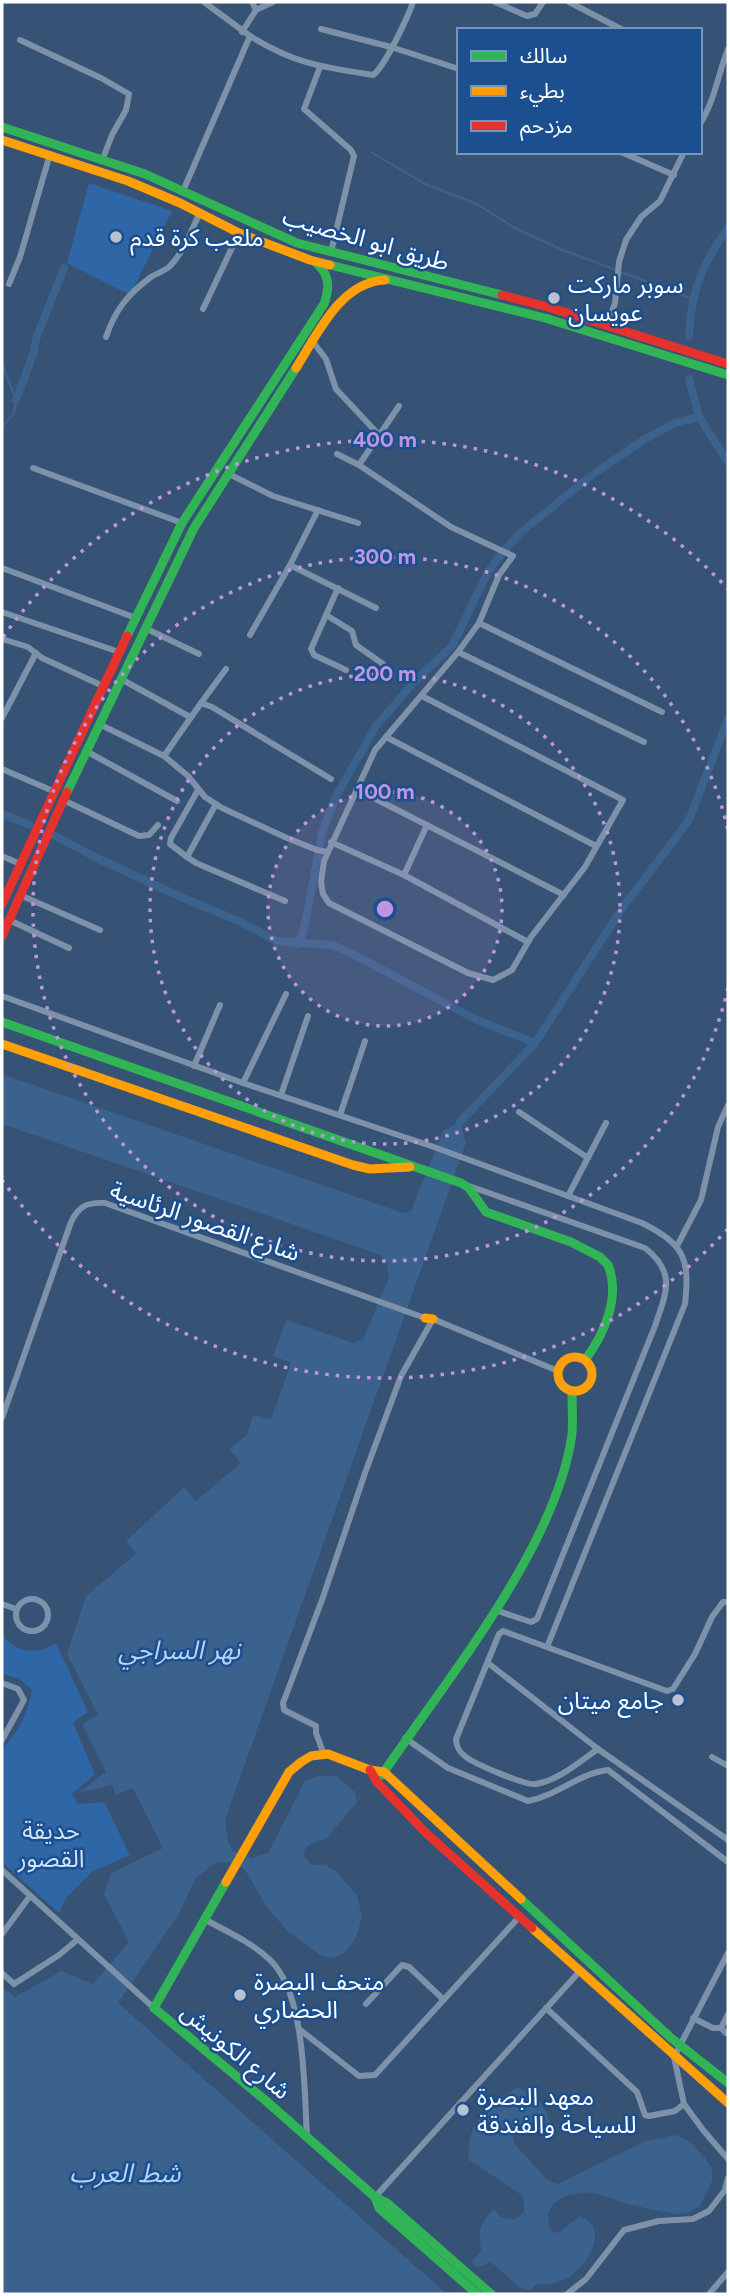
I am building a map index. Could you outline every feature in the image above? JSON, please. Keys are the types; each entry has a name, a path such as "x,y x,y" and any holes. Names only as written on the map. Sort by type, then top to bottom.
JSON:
{"main road":[{"name":"طريق ابو الخصيب","path":"2,127 103,158 183,191 280,237 548,307 728,364"},
{"name":"طريق ابو الخصيب","path":"2,139 128,181 180,202 239,233 310,260 545,318 728,375"},
{"path":"128,181 133,170"},
{"path":"2,904 182,523 324,304 328,294 328,276 323,268 310,260"},
{"path":"2,936 145,628 194,528 227,473 313,342 348,294 362,284 378,280 401,281"},
{"path":"545,318 548,307"},
{"path":"2,1022 464,1184 486,1212 591,1249 608,1264 613,1284 609,1316 585,1360"},
{"path":"2,1044 353,1165 370,1169 420,1168"},
{"path":"574,1357 585,1360 591,1369 591,1380 583,1389 572,1391 562,1386 558,1371 563,1361 574,1357"},
{"path":"377,1782 495,1610 521,1567 559,1481 570,1446 575,1424 572,1391"},
{"path":"323,1752 370,1770 384,1772 680,2045 728,2084 719,2095"},
{"name":"شارع الكونيش","path":"323,1752 302,1760 289,1772 154,2008 265,2099 375,2197 387,2203 491,2294"},
{"path":"370,1770 377,1782 425,1832 728,2103"},
{"name":"شارع الكونيش","path":"375,2197 379,2208 477,2294"}],"street":[{"path":"204,2 242,32 285,56 320,67 373,75 377,73 414,2"},
{"path":"252,2 256,10"},
{"path":"242,32 256,10 273,2"},
{"path":"495,2 527,16 535,14 543,2"},
{"path":"569,2 619,28"},
{"path":"321,29 391,47 457,68"},
{"path":"183,191 250,36"},
{"path":"20,40 129,94 126,110 103,158"},
{"path":"702,120 713,101 728,49"},
{"path":"320,67 304,108 351,150 354,156 331,252"},
{"path":"9,284 20,257 50,154"},
{"path":"626,154 674,175"},
{"path":"607,326 615,303 619,262 626,240 641,217 660,201 683,154"},
{"path":"106,337 120,305 141,285 171,265 183,248 200,213"},
{"path":"203,309 239,233"},
{"path":"313,342 326,359 333,385 380,436"},
{"path":"359,465 399,406"},
{"path":"337,453 451,527 513,556 499,575 479,623 422,696 374,750 331,842 322,851 321,882 323,894 329,903 477,978 493,980 512,970 528,942 585,867 623,800 422,696"},
{"path":"33,468 182,523"},
{"path":"227,473 273,496 358,523"},
{"path":"250,635 318,510"},
{"path":"290,565 376,608"},
{"path":"2,568 136,618"},
{"path":"338,587 311,646 314,655 346,670"},
{"path":"2,612 119,652"},
{"path":"327,615 352,631 356,645 383,664"},
{"path":"479,623 662,712"},
{"path":"145,628 199,654"},
{"path":"2,639 28,647 103,686"},
{"path":"458,652 644,742"},
{"path":"2,718 36,653"},
{"path":"164,756 226,669"},
{"path":"121,679 190,717"},
{"path":"201,703 281,747 331,779"},
{"path":"99,724 164,756 216,804 322,851"},
{"path":"386,737 596,846"},
{"path":"86,751 177,801"},
{"path":"2,769 53,792"},
{"path":"356,789 564,895"},
{"path":"198,790 170,844 196,863 285,901"},
{"path":"63,800 139,836 149,835 158,825"},
{"path":"187,857 216,804"},
{"path":"404,875 428,825"},
{"path":"331,842 404,875 528,942"},
{"path":"2,856 20,864"},
{"path":"20,895 100,930"},
{"path":"9,920 69,948"},
{"path":"243,1083 286,993"},
{"path":"2,996 642,1223 662,1233 677,1246 688,1279 685,1304 547,1647"},
{"path":"194,1066 220,1005"},
{"path":"281,1095 308,1016"},
{"path":"340,1115 365,1041"},
{"path":"677,1246 701,1200 718,1127 728,1105"},
{"path":"519,1112 588,1158"},
{"path":"568,1196 606,1123"},
{"path":"464,1184 645,1248 656,1256 664,1268 667,1281 665,1297 655,1326 537,1619 531,1622 495,1610"},
{"name":"شارع القصور الرئاسية","path":"2,1418 71,1222 84,1205 92,1202 105,1203 429,1319"},
{"path":"323,1752 316,1726 284,1710 283,1703 401,1376 429,1319 558,1371"},
{"path":"34,1598 47,1608 48,1619 42,1628 27,1630 18,1624 16,1609 23,1601 34,1598"},
{"path":"598,1749 556,1777 534,1785 520,1782 465,1757 457,1746 456,1739 499,1634 503,1631 667,1691 673,1689 695,1654 712,1617 723,1602 728,1602"},
{"path":"2,1604 16,1609"},
{"path":"488,1663 598,1749 728,1840"},
{"path":"2,1683 18,1689 24,1700 2,1740"},
{"path":"405,1738 448,1768 528,1801 541,1798 596,1771 608,1770 728,1862"},
{"path":"712,1758 728,1766"},
{"path":"2,1870 154,2008"},
{"path":"2,1934 30,1896"},
{"path":"299,2029 353,2072 367,2077 381,2071 520,1916"},
{"path":"204,1919 253,1947 271,1961 287,1986 295,2006 299,2029 307,2137"},
{"path":"2,1973 14,1984 77,1940"},
{"path":"728,1953 674,2057 684,2104 728,2159"},
{"path":"366,2004 402,1965 409,1967 444,2000"},
{"path":"375,2197 580,1971"},
{"path":"545,2008 636,2092 645,2115 675,2111 684,2104"},
{"path":"693,2018 713,2028 725,2030 728,2014"},
{"path":"567,2294 586,2279 624,2230 659,2221 693,2219 709,2211 724,2190 728,2178"},
{"path":"709,2294 728,2272"}],"green space":[{"name":"ملعب كرة قدم","path":"89,183 172,211 130,295 67,263"},
{"name":"حديقة القصور","path":"2,1633 9,1642 23,1649 41,1650 56,1643 88,1712 73,1723 95,1774 72,1794 78,1804 104,1802 130,1855 92,1872 67,1897 59,1913 2,1862 2,1749 22,1722 32,1690 20,1679 2,1674"}],"water":[{"path":"2,1074 403,1213 411,1211 443,1131 460,1122 466,1143 225,1820 228,1841 233,1851 252,1858 268,1853 305,1781 318,1776 336,1776 355,1792 357,1802 326,1839 312,1843 305,1849 304,1856 312,1865 326,1865 337,1872 357,1895 362,1917 356,1938 345,1953 333,1958 322,1956 288,1932 267,1907 245,1870 229,1862 215,1863 196,1878 178,1915 118,2003 447,2294 2,2294 2,1987 15,1997 61,1971 93,1984 129,1942 104,1894 111,1873 163,1848 133,1788 116,1795 112,1785 78,1793 106,1772 82,1724 98,1715 67,1654 86,1596 136,1554 126,1541 184,1487 196,1501 241,1463 229,1449 247,1435 253,1415 271,1419 291,1363 273,1356 286,1320 353,1343 363,1339 389,1278 387,1265 381,1255 2,1124"},
{"path":"518,2087 540,2102 552,2127 548,2132 522,2129 513,2136 514,2143 547,2180 558,2184 645,2141 676,2135 690,2142 712,2168 712,2181 700,2206 687,2213 675,2214 628,2204 598,2194 571,2195 556,2202 548,2215 553,2233 561,2231 579,2217 590,2222 595,2231 594,2243 580,2268 568,2277 553,2283 537,2284 531,2290 520,2288 491,2262 477,2268 471,2262 481,2251 482,2224 494,2209 501,2217 514,2220 524,2212 524,2200 519,2193 469,2160 471,2136 481,2116 498,2100"}],"waterway":[{"path":"371,152 425,184 477,204 513,227 560,249 693,299"},
{"path":"689,336 695,292 711,254 728,228"},
{"path":"16,400 64,268"},
{"path":"2,364 16,400 14,413 2,427"},
{"path":"689,379 699,417 728,462"},
{"path":"297,944 306,919 322,833 335,798 376,726 415,681 452,646 488,572 498,558 520,533 592,475 645,439 675,423 699,417"},
{"path":"457,1131 460,1122 535,1043 623,907 689,820 728,719"},
{"path":"2,814 30,825"},
{"path":"55,836 181,897 241,922 276,941 332,945 349,952 477,1020 535,1043"}],"traffic: fast":[{"path":"2,127 145,174 297,243 502,295"},
{"path":"127,636 182,523 324,304 327,292 326,276 315,262"},
{"path":"330,265 545,318 728,375"},
{"path":"67,792 194,528 296,368"},
{"path":"2,1022 461,1183 469,1188 486,1212 571,1242 600,1257 608,1265 613,1289 604,1327 585,1360"},
{"path":"382,1775 495,1612 545,1522 562,1477 572,1434 572,1391"},
{"path":"226,1882 154,2008 491,2294"},
{"path":"521,1899 671,2038 728,2083"},
{"path":"375,2197 379,2208 477,2294"}],"traffic: slow":[{"path":"2,140 128,181 180,203 239,233 330,265"},
{"path":"296,368 322,326 343,300 369,283 385,280"},
{"path":"2,1044 353,1165 370,1169 410,1167"},
{"path":"425,1318 433,1319"},
{"path":"575,1357 587,1362 592,1374 587,1386 575,1391 563,1386 558,1374 563,1362 575,1357"},
{"path":"226,1882 289,1772 311,1756 328,1754 370,1770 384,1772 521,1899"},
{"path":"532,1928 728,2103"}],"traffic: jam":[{"path":"502,295 728,364"},
{"path":"2,904 127,636"},
{"path":"2,936 67,792"},
{"path":"370,1770 377,1782 425,1832 532,1928"}],"place":[{"name":"ملعب كرة قدم","path":"116,237"},
{"name":"سوبر ماركت عويسان","path":"554,298"},
{"name":"جامع ميتان","path":"678,1700"},
{"name":"متحف البصرة الحضاري","path":"240,1995"},
{"name":"معهد البصرة للسياحة والفندقة","path":"463,2110"}],"water label":[{"name":"نهر السراجي","path":"179,1650"},
{"name":"شط العرب","path":"125,2173"}]}
